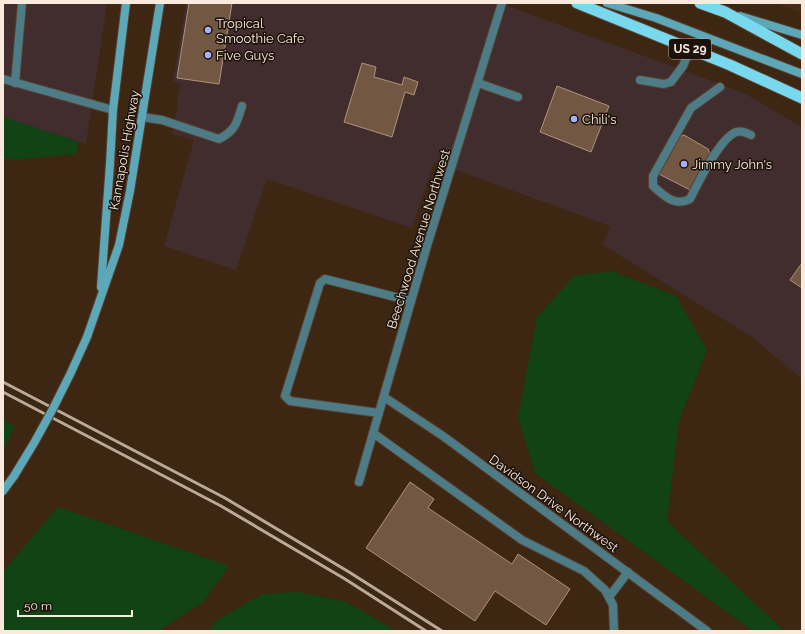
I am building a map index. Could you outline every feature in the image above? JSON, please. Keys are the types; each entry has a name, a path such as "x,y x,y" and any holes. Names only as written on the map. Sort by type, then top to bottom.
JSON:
{"highway":[{"name":"US 29","path":"577,3 730,65 802,98"},
{"path":"700,3 725,12 802,54"}],"main road":[{"name":"Kannapolis Highway","path":"100,297 110,171 113,110 126,3"},
{"name":"Kannapolis Highway","path":"3,491 36,441 58,399 86,337 119,245 130,191 160,3"},
{"path":"607,3 656,18 802,74"},
{"path":"725,12 802,36"}],"street":[{"path":"16,83 22,3"},
{"name":"Beechwood Avenue Northwest","path":"359,482 411,301 502,3"},
{"path":"640,80 664,84 671,82 682,66 690,49"},
{"path":"3,79 113,110"},
{"path":"478,83 518,97"},
{"path":"720,87 691,108 653,176 653,186 661,194 676,202 683,203 690,199 721,144 736,132 744,132 751,135"},
{"path":"142,117 162,120 219,139 227,135 233,129 238,120 242,106"},
{"path":"379,413 290,401 285,396 320,283 325,279 411,301"},
{"name":"Davidson Drive Northwest","path":"384,397 443,436 708,631"},
{"path":"373,433 522,540 584,571 605,590 609,597 613,605 614,631"},
{"path":"609,597 628,572"}],"path":[{"path":"237,25 261,29"}],"shaded area":[{"path":"3,3 107,3 86,144 3,117"},
{"path":"186,3 500,3 742,92 802,127 802,379 752,337 603,245 610,226 434,162 412,228 267,179 236,270 164,246 194,140 172,134 181,84 173,81"},
{"path":"775,3 802,3 802,13"}],"green space":[{"path":"3,117 79,142 76,154 23,159 3,159"},
{"path":"612,271 676,296 707,350 679,421 667,521 784,631 753,631 535,473 518,417 537,317 574,276"},
{"path":"3,420 15,427 3,450"},
{"path":"58,507 229,566 203,602 158,631 3,631 3,572"},
{"path":"299,592 346,602 397,631 210,631 214,622 262,594"}],"building":[{"path":"189,3 232,3 219,84 177,78"},
{"path":"362,63 376,67 374,77 402,85 404,77 418,82 414,95 405,92 392,137 344,122"},
{"name":"Chili's","path":"557,86 609,106 591,152 540,132"},
{"name":"Jimmy John's","path":"684,135 708,149 710,154 690,190 659,174 679,137"},
{"path":"802,263 802,288 790,280"},
{"path":"410,482 434,499 428,508 512,564 518,554 570,589 546,625 495,591 475,621 366,548"}],"railway":[{"path":"3,382 225,498 349,572 442,631"},
{"path":"3,392 221,506 345,579 426,631"}],"place":[{"name":"Tropical Smoothie Cafe","path":"208,30"},
{"name":"Five Guys","path":"208,55"},
{"name":"Chili's","path":"574,119"},
{"name":"Jimmy John's","path":"684,164"}]}
